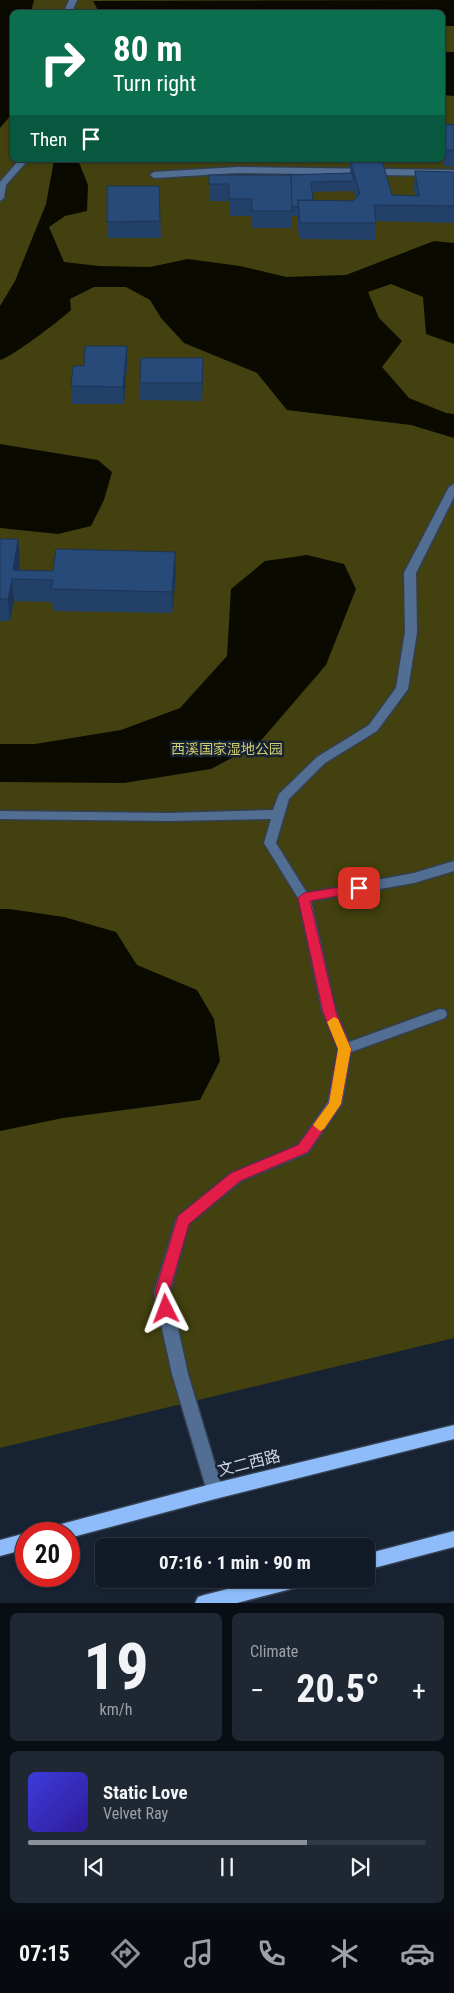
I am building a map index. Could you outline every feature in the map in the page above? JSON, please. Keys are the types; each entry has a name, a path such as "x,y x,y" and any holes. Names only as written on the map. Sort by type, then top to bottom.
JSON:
{"main road":[{"name":"文二西路","path":"80,1527 215,1491 454,1432"},
{"path":"375,1560 454,1539"},
{"path":"0,1548 15,1544"},
{"path":"204,1603 263,1588"}],"lane":[{"path":"0,198 2,185 22,162"},
{"path":"154,174 238,170 454,173"},
{"path":"215,1491 180,1374 162,1292 183,1220 236,1177 303,1149 335,1104 344,1049 329,1012 304,898 270,843 283,797 321,760 373,728 402,689 410,632 410,573 433,525 454,488"},
{"path":"0,815 278,814"},
{"path":"304,898 414,878 454,866"},
{"path":"344,1049 440,1014"}],"green space":[{"name":"西溪国家湿地公园","path":"0,0 454,0 454,1338 0,1448"}],"shaded area":[{"path":"0,0 34,0 32,10 10,10 10,116 0,128"},
{"path":"454,0 454,26 445,26 445,10 98,10 93,1"},
{"path":"445,52 454,52 454,96 445,95"},
{"path":"54,162 79,162 88,185 87,211 65,216 49,227 64,262 99,266 150,267 188,259 240,266 286,277 346,275 434,241 454,243 454,344 426,334 423,297 391,284 368,292 379,318 402,341 382,367 409,398 446,413 454,414 454,438 411,425 287,410 257,373 184,343 161,318 150,300 126,287 94,287 70,299 71,310 66,315 24,346 0,360 0,306 15,281 46,204"},
{"path":"0,444 98,460 112,472 104,500 91,526 58,534 0,528"},
{"path":"307,555 344,564 356,589 326,665 258,744 211,769 124,783 0,782 0,744 35,744 121,730 180,708 227,656 231,589 265,561"},
{"path":"0,909 64,917 116,932 137,965 197,990 214,1019 220,1061 200,1100 63,1118 0,1131"}],"building":[{"path":"446,124 454,125 454,150 445,150"},
{"path":"351,162 383,162 392,195 419,196 415,171 454,172 454,206 374,205 376,223 300,223 298,200 353,201 360,194"},
{"path":"352,173 354,181 311,182 313,200 298,200 298,207 291,206 291,175 287,175"},
{"path":"209,175 291,175 292,211 252,211 252,199 229,199 229,184 209,184"},
{"path":"107,186 159,186 160,221 107,222"},
{"path":"85,346 127,346 123,387 71,386 73,366 84,366"},
{"path":"141,358 203,358 202,383 140,383"},
{"path":"0,539 18,539 13,570 53,571 56,549 175,552 172,592 51,589 53,580 12,579 8,599 0,599"}],"slow traffic":[{"path":"320,1125 335,1104 344,1049 334,1022"}],"route":[{"path":"166,1309 162,1292 183,1220 236,1177 303,1149 335,1104 344,1049 329,1012 304,898 359,888"}]}
